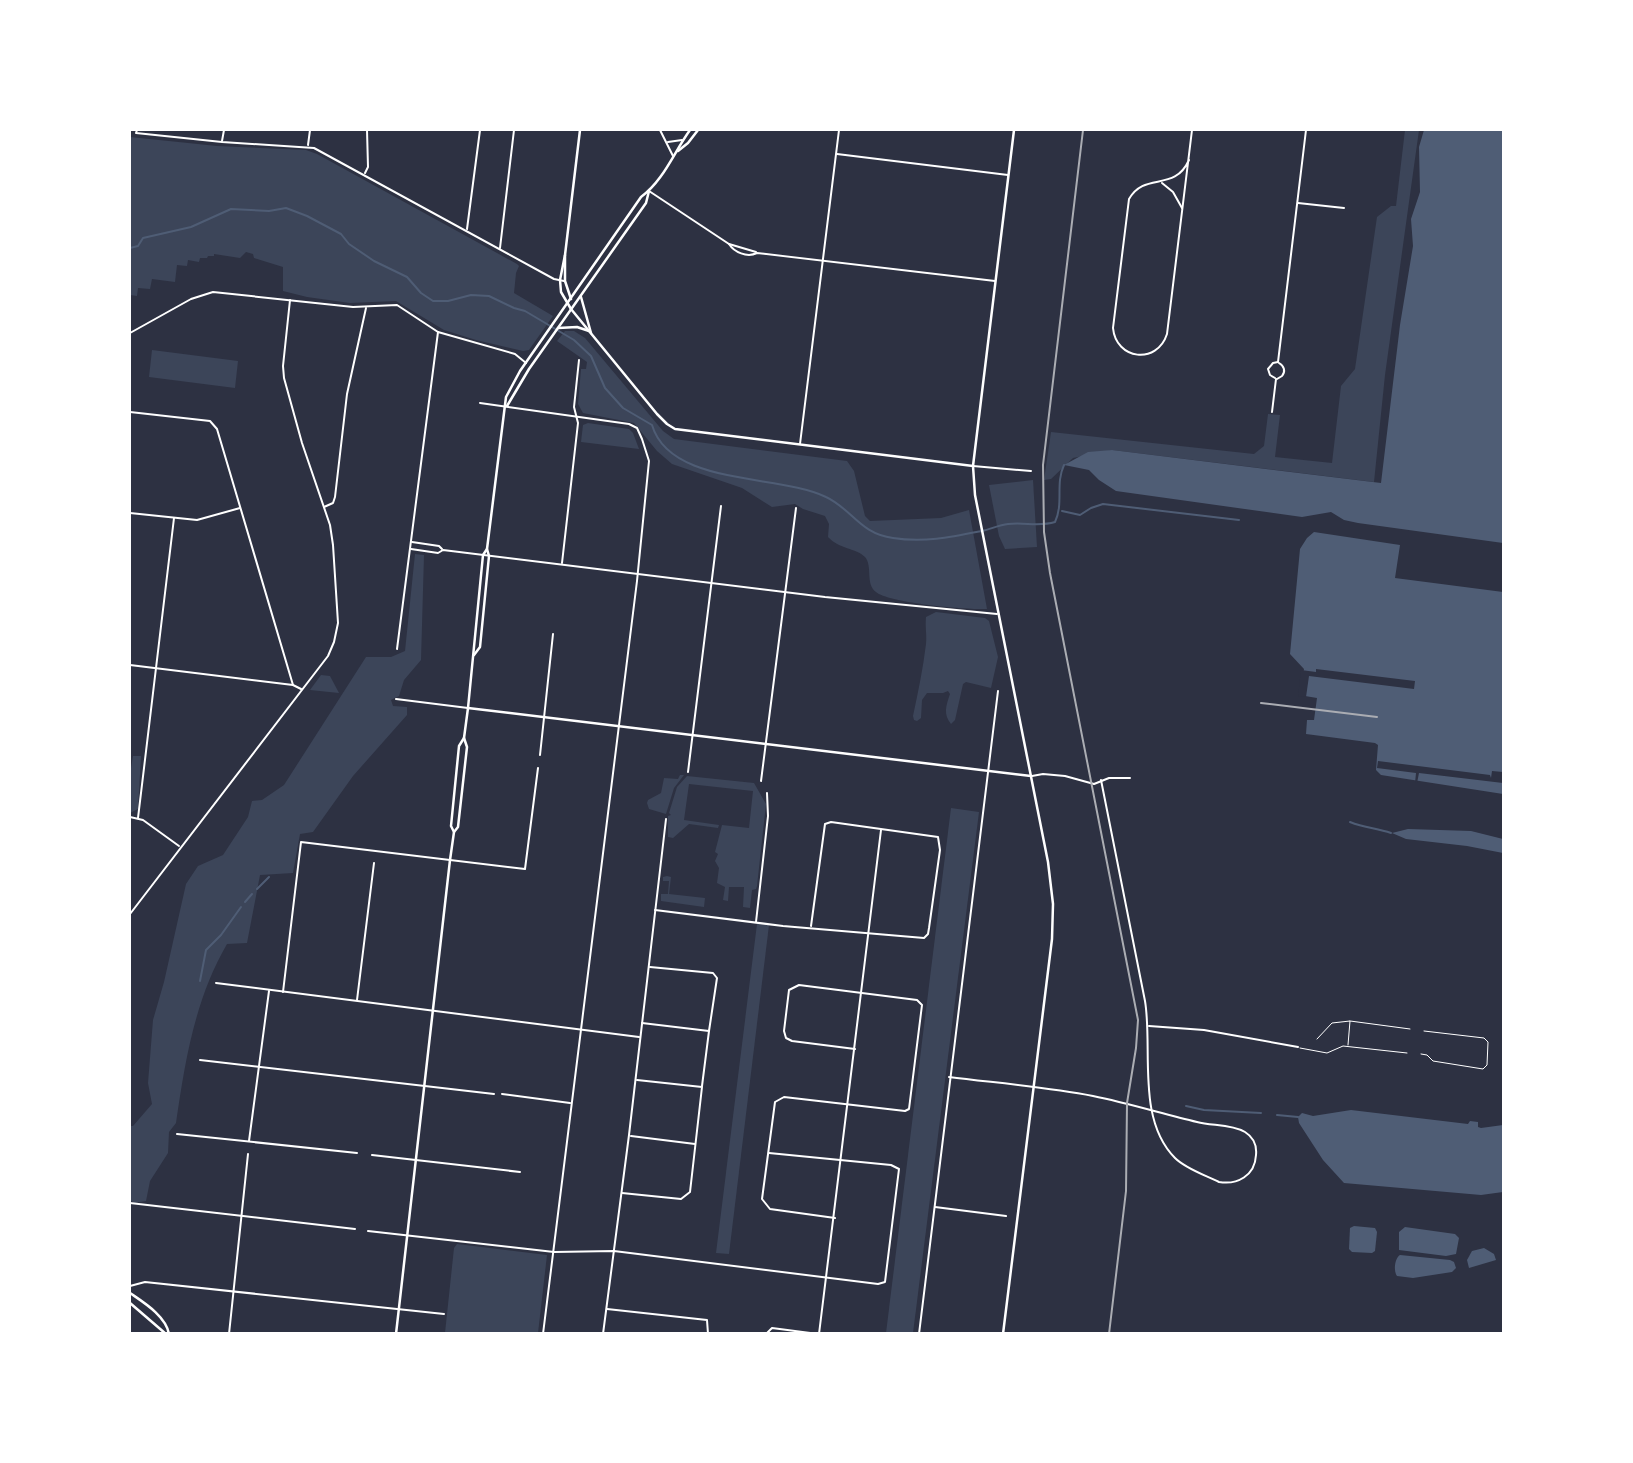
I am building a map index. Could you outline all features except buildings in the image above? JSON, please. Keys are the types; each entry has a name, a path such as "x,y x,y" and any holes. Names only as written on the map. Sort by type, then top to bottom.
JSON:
{"main road":[{"path":"569,302 561,292 560,280 580,130"},
{"path":"474,655 480,647 489,556 487,549 499,446 507,407 506,397 547,332 641,197 649,191 678,151 690,130"},
{"path":"678,151 698,130"},
{"path":"1003,1334 1051,945 1053,904 1050,871 975,495 973,466 1014,130"},
{"path":"507,407 552,336 646,203 649,191"},
{"path":"565,254 565,281 571,309 657,414 670,426 973,466"},
{"path":"581,297 591,332"},
{"path":"558,328 576,327 591,332"},
{"path":"454,832 450,826 460,746 464,738 468,708 482,555 487,549"},
{"path":"468,708 1031,776"},
{"path":"396,1334 450,860 454,832 458,827 466,760 467,747 464,738"},
{"path":"130,1293 152,1309 168,1328 168,1334"},
{"path":"130,1303 168,1334"}],"street":[{"path":"222,142 224,130"},
{"path":"308,146 310,130"},
{"path":"364,175 368,167 367,130"},
{"path":"467,231 480,130"},
{"path":"500,249 514,130"},
{"path":"660,130 673,158"},
{"path":"800,445 839,130"},
{"path":"1189,160 1178,176 1137,188 1128,205 1113,328 1119,345 1132,354 1153,353 1166,340 1183,209 1189,160 1192,130"},
{"path":"1278,362 1306,130"},
{"path":"136,131 222,142 308,146 554,279 565,281"},
{"path":"667,142 682,140"},
{"path":"836,154 1009,175"},
{"path":"1159,182 1173,192 1183,209"},
{"path":"649,191 729,244 732,249 743,253 996,281"},
{"path":"1297,203 1344,208"},
{"path":"130,333 206,293 227,292 366,307 391,304 402,306 438,332 515,355 526,363"},
{"path":"130,914 328,656 334,642 338,623 333,545 284,378 290,300"},
{"path":"323,507 333,503 335,497 347,394 366,307"},
{"path":"397,649 438,332"},
{"path":"561,564 578,423 574,407 579,360"},
{"path":"1276,379 1281,377 1284,371 1278,362"},
{"path":"1276,379 1270,375 1268,369 1278,362"},
{"path":"1272,412 1276,379"},
{"path":"480,403 629,424 637,429 649,461 543,1334"},
{"path":"130,412 210,421 217,429 293,685"},
{"path":"973,466 1031,471"},
{"path":"688,772 721,506"},
{"path":"130,513 202,519 241,508"},
{"path":"761,781 796,508"},
{"path":"138,818 174,518"},
{"path":"412,542 439,546 443,550"},
{"path":"411,549 438,552 443,550 999,614"},
{"path":"540,755 554,634"},
{"path":"130,665 293,685 302,690"},
{"path":"919,1334 998,691"},
{"path":"397,699 468,708"},
{"path":"283,992 301,842 525,869 538,768"},
{"path":"1031,776 1065,776 1094,784 1118,776 1129,778"},
{"path":"949,1077 1092,1096 1202,1124 1237,1129 1252,1139 1256,1153 1255,1162 1248,1175 1234,1182 1219,1182 1182,1163 1170,1151 1158,1128 1149,1095 1148,1026 1128,909 1101,780"},
{"path":"755,923 768,816 767,793"},
{"path":"130,817 138,818 180,846"},
{"path":"603,1334 666,819"},
{"path":"655,910 755,923 924,938 928,934 939,839 934,835 831,822 825,824 811,926"},
{"path":"766,1334 772,1328 819,1334 881,829"},
{"path":"357,1001 374,863"},
{"path":"622,1192 684,1198 690,1192 717,978 713,973 649,967"},
{"path":"216,983 640,1037"},
{"path":"835,1218 770,1209 765,1206 762,1199 774,1106 780,1098 899,1111 909,1109 922,1005 917,1000 799,985 789,990 784,1031 786,1038 855,1049"},
{"path":"249,1140 269,990"},
{"path":"642,1023 709,1031"},
{"path":"1148,1026 1191,1028 1298,1048"},
{"path":"200,1060 494,1094"},
{"path":"635,1079 702,1087"},
{"path":"502,1094 571,1103"},
{"path":"177,1134 357,1153"},
{"path":"629,1135 696,1144"},
{"path":"368,1231 554,1252 614,1251 878,1284 885,1282 888,1276 899,1169 891,1165 769,1153"},
{"path":"229,1334 247,1154"},
{"path":"372,1155 520,1172"},
{"path":"130,1203 355,1229"},
{"path":"934,1207 1006,1216"},
{"path":"130,1286 145,1282 444,1314"},
{"path":"606,1308 707,1320 708,1334"}],"lane":[{"path":"1317,1039 1332,1023 1350,1021 1410,1029"},
{"path":"1348,1046 1350,1021"},
{"path":"1421,1054 1427,1055 1433,1061 1483,1069 1487,1065 1488,1042 1484,1038 1424,1031"},
{"path":"1298,1048 1327,1053 1348,1046 1407,1053"}],"shaded area":[{"path":"1405,130 1419,130 1385,375 1374,482 1112,450 1073,458 1051,479 1044,480 1051,432 1254,454 1264,446 1268,414 1280,415 1275,457 1332,463 1341,386 1355,369 1377,217 1391,206 1396,206"},
{"path":"1424,130 1503,130 1503,543 1358,523 1344,520 1331,512 1302,517 1116,491 1089,470 1064,465 1088,452 1112,450 1381,483 1400,325 1413,246 1411,219 1420,192 1419,147"},
{"path":"130,137 217,146 306,150 317,154 517,264 519,266 514,293 553,316 529,350 523,351 444,330 396,301 350,303 283,291 283,267 254,258 253,254 246,252 240,258 214,254 200,258 199,262 188,260 187,266 177,265 175,282 152,279 150,289 138,288 137,296 130,295"},
{"path":"565,331 574,331 585,338 663,431 674,439 847,461 854,471 865,516 870,521 941,518 969,510 987,609 929,605 884,596 873,589 865,557 828,537 829,524 825,516 795,504 772,507 742,488 672,464 657,451 634,423 583,413 578,404 581,369 586,369 587,362 557,341"},
{"path":"152,350 238,361 235,388 149,377"},
{"path":"588,423 629,429 639,449 581,442 583,425"},
{"path":"1033,480 1037,547 1005,549 999,536 989,485"},
{"path":"1314,532 1400,545 1395,578 1503,592 1503,794 1381,775 1376,770 1378,745 1375,743 1306,734 1307,720 1314,720 1317,698 1299,695 1304,669 1290,654 1300,549"},
{"path":"415,554 424,555 421,660 404,680 399,696 391,700 393,706 407,707 407,715 353,776 313,832 300,834 293,873 260,875 247,943 227,944 199,1008 176,1123 169,1132 168,1153 150,1181 146,1201 134,1203 130,1200 130,1126 133,1126 152,1104 148,1083 153,1020 186,884 198,866 223,855 248,817 252,801 262,800 284,785 366,657 391,657 405,651"},
{"path":"936,612 985,618 989,621 998,657 991,688 966,682 963,684 955,720 951,724 946,713 950,694 948,691 927,693 922,700 921,718 917,721 913,716 925,653 926,617"},
{"path":"321,675 330,676 339,693 310,690"},
{"path":"133,756 141,756 138,809 130,813 130,774"},
{"path":"680,775 684,775 674,788 666,814 649,809 648,800 661,793 664,778 678,779"},
{"path":"687,776 754,783 766,804 757,886 752,890 750,908 743,907 744,887 729,887 728,901 723,900 725,887 717,883 719,868 715,861 718,854 715,852 722,825 749,828 753,791 689,784 684,820 719,825 718,828 689,824 673,838 668,837 668,816 671,815 669,813 677,787"},
{"path":"951,808 979,812 913,1333 886,1333"},
{"path":"1408,829 1471,831 1503,839 1503,853 1406,839 1392,833"},
{"path":"663,877 671,877 669,894 705,898 704,907 661,901 661,894 668,894 669,881 663,881"},
{"path":"757,924 769,925 729,1254 716,1253"},
{"path":"1351,1110 1468,1124 1470,1121 1478,1122 1478,1127 1481,1128 1503,1125 1503,1192 1481,1195 1344,1183 1323,1160 1299,1123 1298,1117 1302,1113 1313,1116"},
{"path":"1405,1227 1455,1234 1459,1238 1456,1254 1446,1256 1399,1250 1399,1232"},
{"path":"1350,1228 1375,1228 1375,1251 1352,1252 1349,1249"},
{"path":"457,1244 547,1255 538,1333 445,1333 454,1248"},
{"path":"1484,1248 1494,1254 1496,1260 1469,1268 1467,1260 1472,1251"},
{"path":"1400,1255 1450,1260 1456,1268 1452,1272 1413,1278 1397,1276 1395,1264"}],"pier":[{"path":"1316,669 1415,681 1414,689 1309,676 1306,697 1298,696 1301,670 1316,672"},
{"path":"1378,761 1490,775 1491,778 1492,771 1503,772 1503,783 1419,773 1415,783 1416,773 1377,768"}],"waterway":[{"path":"130,248 138,246 143,238 191,227 231,209 269,211 286,208 307,216 341,234 349,244 374,261 407,277 421,293 433,301 448,301 471,295 489,296 525,311 574,340 591,356 605,388 623,408 652,425 663,445 680,459 703,469 806,490 826,497 872,532 882,536 927,540 1008,524 1055,522 1064,465"},
{"path":"1062,511 1080,515 1103,504 1239,520"},
{"path":"1350,822 1391,833"},
{"path":"257,889 269,877"},
{"path":"245,902 252,894"},
{"path":"200,981 206,950 221,935 241,907"},
{"path":"1186,1106 1204,1110 1261,1113"},
{"path":"1277,1115 1298,1117"}],"railway":[{"path":"1083,130 1043,465 1044,532 1138,1020 1127,1103 1126,1191 1109,1334"},
{"path":"1261,703 1377,717"}]}
